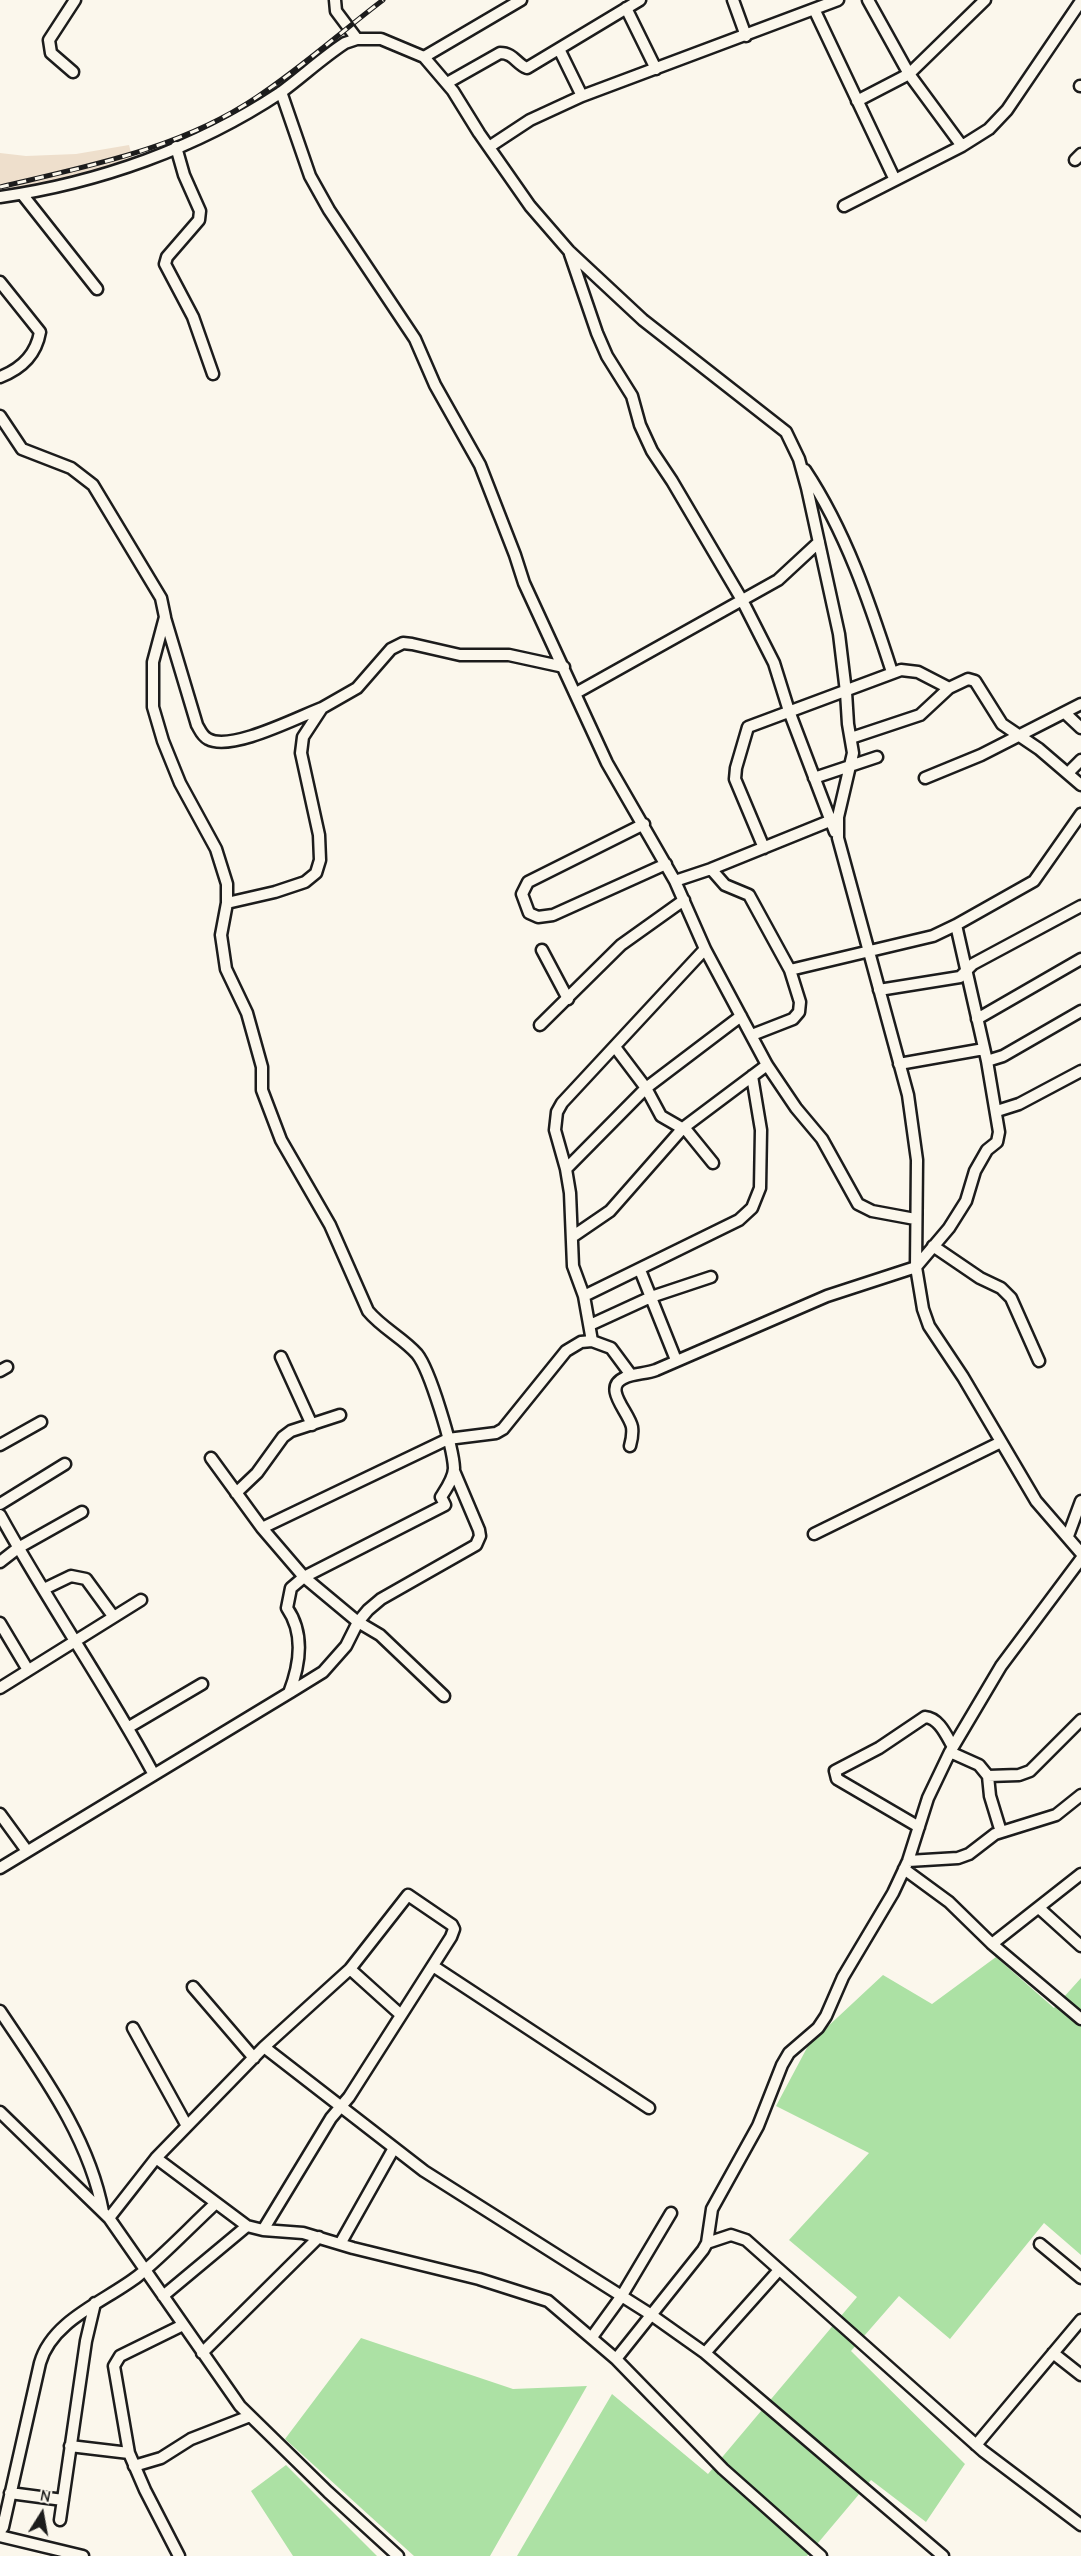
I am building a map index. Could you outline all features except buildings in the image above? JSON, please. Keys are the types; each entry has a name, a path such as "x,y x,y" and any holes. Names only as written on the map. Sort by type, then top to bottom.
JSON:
{"street":[{"path":"73,72 51,52 49,40 75,0"},
{"path":"335,0 336,10 357,39"},
{"path":"424,57 521,0"},
{"path":"447,82 500,53 507,53 526,68 640,0"},
{"path":"733,0 746,36"},
{"path":"489,147 530,120 582,96 838,0"},
{"path":"868,0 909,74 962,146"},
{"path":"856,102 909,74 985,0"},
{"path":"844,206 962,146 989,129 1007,110 1081,1"},
{"path":"626,8 656,69"},
{"path":"814,9 856,102 895,180"},
{"path":"0,197 22,194 116,171 147,161 236,118 281,92 330,53 345,43 357,39 381,39 424,57 447,82 530,206 569,251 643,320 786,432 799,459 825,499 860,575 892,672"},
{"path":"559,48 582,96"},
{"path":"281,92 310,176 329,210 415,339 435,385 480,465 512,545 524,583 607,763 666,864 705,949 767,1065 796,1108 822,1139 858,1204 872,1211 915,1219"},
{"path":"176,147 184,175 200,213 198,220 167,257 165,264 193,317 213,374"},
{"path":"22,194 97,289"},
{"path":"569,251 597,333 632,396 640,425 652,451 742,600 774,663 814,777 835,819 838,838 908,1095 916,1150 916,1267 923,1309 929,1326 1036,1501 1081,1553"},
{"path":"0,282 40,332 35,347 25,364 0,377"},
{"path":"0,416 22,448 71,468 93,485 161,598 196,725 202,735 209,740 221,742 241,740 322,708 357,688 382,656 403,643 460,655 509,655 564,668"},
{"path":"675,881 711,869 835,819 852,766 854,753 847,718 839,634 799,459"},
{"path":"576,693 778,580 819,542"},
{"path":"0,1868 153,1773 323,1672 346,1646 358,1622 381,1599 476,1545 479,1541 480,1530 454,1471 448,1439 428,1372 417,1354 376,1321 368,1311 330,1225 280,1140 262,1090 262,1067 247,1013 230,979 224,959 221,926 227,903 227,884 216,849 180,783 162,741 153,707 153,662 165,617"},
{"path":"764,848 738,786 736,768 748,727 901,670 918,672 949,688"},
{"path":"851,738 920,715 949,688 968,679 975,681 995,715 1081,785"},
{"path":"924,778 981,755 1081,704"},
{"path":"227,903 275,892 305,882 316,873 320,860 319,835 301,753 303,737 322,708"},
{"path":"1065,712 1081,728"},
{"path":"814,777 877,757"},
{"path":"1068,773 1081,760"},
{"path":"790,970 933,936 956,925 1034,881 1081,814"},
{"path":"644,824 528,882 522,894 529,913 538,917 553,915 666,864"},
{"path":"711,869 725,885 749,895 790,970 800,1002 799,1012 792,1019 753,1035"},
{"path":"540,1025 621,945 684,900"},
{"path":"879,990 960,977 973,964 1081,906"},
{"path":"630,1446 632,1428 615,1391 619,1381 631,1375 649,1373 827,1296 916,1267 966,1201 975,1171 987,1150 997,1142 999,1132 987,1060 956,925"},
{"path":"592,1341 584,1296 575,1276 570,1193 555,1130 557,1112 562,1103 705,949"},
{"path":"542,950 568,999"},
{"path":"978,1019 1081,959"},
{"path":"987,1060 1003,1056 1081,1011"},
{"path":"566,1169 646,1088 741,1016"},
{"path":"615,1047 646,1088 661,1116 683,1128 713,1163"},
{"path":"899,1064 984,1049"},
{"path":"572,1236 610,1211 683,1128 767,1065"},
{"path":"997,1111 1019,1104 1081,1071"},
{"path":"584,1296 739,1220 756,1201 760,1188 761,1130 752,1076"},
{"path":"933,1246 980,1278 1001,1288 1011,1298 1040,1361"},
{"path":"640,1270 676,1360"},
{"path":"590,1326 651,1297 711,1277"},
{"path":"262,1528 448,1439 496,1433 503,1429 572,1346 580,1342 592,1341 611,1348 631,1375"},
{"path":"281,1357 312,1425"},
{"path":"236,1493 257,1473 283,1437 291,1431 340,1415"},
{"path":"0,1445 41,1422"},
{"path":"814,1534 1001,1442"},
{"path":"211,1458 262,1528 304,1577 358,1622 380,1635 444,1696"},
{"path":"0,1504 65,1464"},
{"path":"289,1693 294,1679 299,1648 296,1621 287,1608 291,1588 304,1577 445,1505 441,1497 454,1471"},
{"path":"1068,1536 1081,1502"},
{"path":"0,1562 18,1548 82,1512"},
{"path":"0,1515 74,1641 129,1727 153,1773"},
{"path":"616,2359 707,2243 712,2210 758,2126 782,2064 789,2054 818,2028 826,2016 843,1977 893,1893 906,1865 928,1798 952,1749 1001,1666 1081,1559"},
{"path":"44,1589 71,1576 86,1579 113,1616"},
{"path":"0,1688 141,1600"},
{"path":"0,1623 28,1670"},
{"path":"129,1727 202,1684"},
{"path":"919,1827 837,1779 835,1772 879,1748 925,1717 931,1718 940,1725 952,1749 979,1765 988,1776 990,1796 1001,1832"},
{"path":"988,1776 1019,1775 1030,1771 1081,1720"},
{"path":"906,1865 958,1858 969,1854 990,1837 1001,1832 1056,1815 1081,1795"},
{"path":"0,1814 27,1851"},
{"path":"906,1865 949,1902 992,1944 1081,2019"},
{"path":"992,1944 1081,1874"},
{"path":"106,2215 156,2158 264,2047 350,1969 408,1895 452,1925 454,1929 401,2015 331,2118 263,2230"},
{"path":"1038,1908 1081,1946"},
{"path":"432,1966 649,2108"},
{"path":"350,1969 401,2015"},
{"path":"192,1987 254,2058"},
{"path":"0,2011 66,2114 92,2166 106,2215"},
{"path":"133,2028 187,2126"},
{"path":"264,2047 394,2148 472,2204 650,2314 705,2353 943,2556"},
{"path":"0,2112 106,2215 225,2387 250,2416 398,2556"},
{"path":"340,2244 394,2148"},
{"path":"156,2158 247,2226 263,2230 294,2230 539,2297 557,2308 616,2359 723,2469 821,2556"},
{"path":"83,2556 0,2534 46,2344 95,2303 145,2269 216,2204"},
{"path":"592,2337 621,2297 671,2213"},
{"path":"163,2295 247,2226"},
{"path":"707,2243 726,2236 739,2236 976,2445 1081,2525"},
{"path":"202,2353 319,2237"},
{"path":"1040,2244 1081,2278"},
{"path":"705,2353 779,2270"},
{"path":"60,2520 86,2341 95,2303"},
{"path":"976,2445 1081,2320"},
{"path":"179,2556 129,2453 114,2371 115,2361 183,2325"},
{"path":"1053,2353 1081,2375"},
{"path":"134,2466 161,2458 191,2439 250,2416"},
{"path":"70,2446 129,2453"},
{"path":"10,2493 63,2500"}],"shaded area":[{"path":"129,145 133,160 28,187 0,191 0,153 26,156 76,154"}],"green space":[{"path":"996,1957 1054,2008 1081,1978 1081,2255 1044,2223 950,2339 899,2296 851,2351 965,2464 926,2522 871,2480 807,2556 517,2556 612,2394 708,2474 857,2297 789,2240 869,2153 776,2106 809,2044 883,1975 932,2004"},
{"path":"361,2338 513,2389 587,2386 490,2556 414,2556 285,2439"},
{"path":"286,2465 377,2556 293,2556 251,2491"}],"railway":[{"path":"0,187 133,154 197,130 227,115 273,86 383,0"}]}
